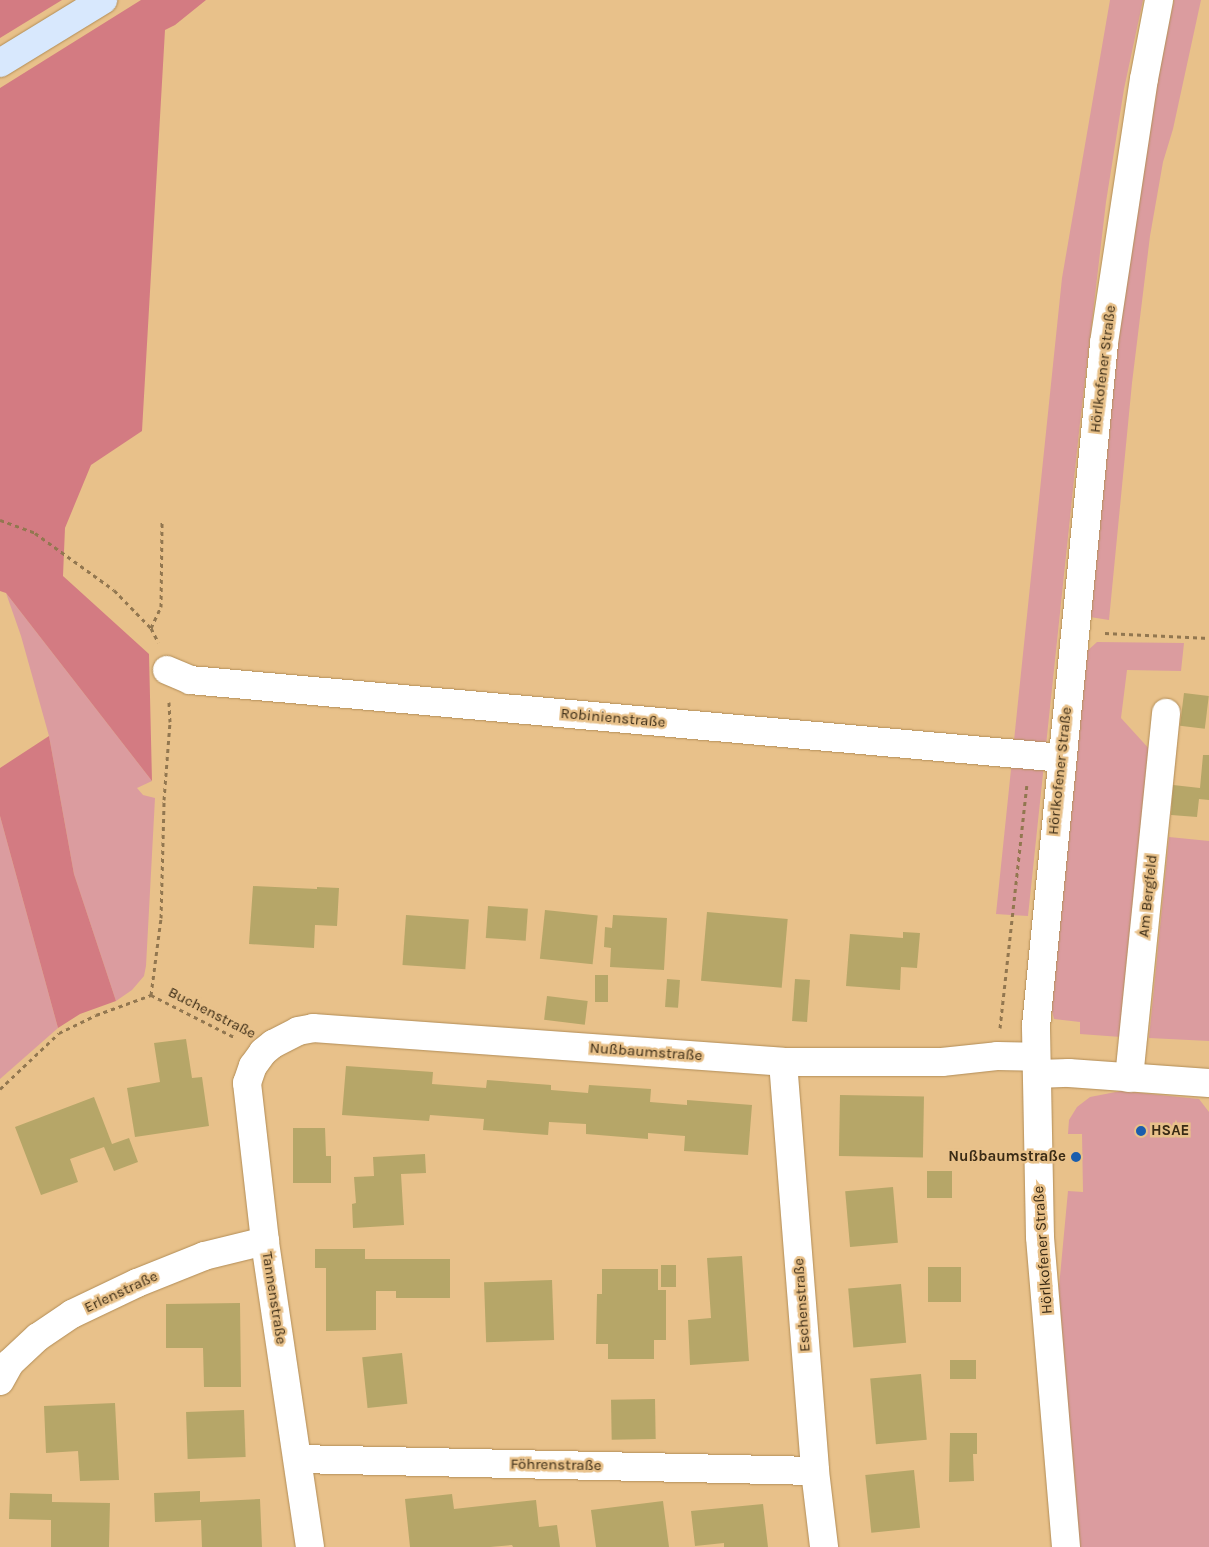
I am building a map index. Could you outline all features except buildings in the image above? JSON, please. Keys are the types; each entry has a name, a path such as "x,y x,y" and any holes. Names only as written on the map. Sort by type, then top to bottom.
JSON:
{"main road":[{"path":"0,63 102,0"}],"street":[{"name":"Hörlkofener Straße","path":"1066,1547 1040,1237 1036,1065 1041,970 1104,343 1144,79 1159,0"},
{"name":"Robinienstraße","path":"167,670 190,680 1062,758"},
{"name":"Am Bergfeld","path":"1129,1078 1166,713"},
{"name":"Nußbaumstraße","path":"263,1052 285,1037 313,1028 783,1062 942,1062 997,1056 1036,1065"},
{"name":"Tannenstraße","path":"263,1052 253,1066 247,1083 265,1241 310,1547"},
{"name":"Eschenstraße","path":"783,1062 814,1471 824,1547"},
{"path":"1036,1065 1069,1073 1209,1084"},
{"name":"Erlenstraße","path":"0,1381 10,1364 38,1337 72,1314 137,1283 204,1256 265,1241"},
{"name":"Föhrenstraße","path":"298,1459 814,1471"}],"path":[{"path":"0,520 35,533 114,590 151,628 163,654 167,670 170,722 164,800 161,918 151,996"},
{"path":"151,628 161,607 162,522"},
{"path":"1074,632 1209,638"},
{"path":"997,1056 1030,755"},
{"name":"Buchenstraße","path":"0,1089 59,1033 96,1015 151,996 263,1052"}],"shaded area":[{"path":"0,0 62,0 0,38"},
{"path":"141,0 206,0 175,25 165,30 142,431 91,465 65,528 63,576 149,654 152,781 6,593 0,591 0,88"},
{"path":"1110,0 1143,0 1124,89 1106,202 1080,423 1028,916 996,914 1062,278"},
{"path":"1174,0 1201,0 1173,129 1163,162 1150,236 1132,383 1109,620 1090,617 1118,332 1152,105"},
{"path":"6,593 152,781 137,788 143,795 155,798 146,966 144,976 132,990 116,1001 74,874 49,736 21,636"},
{"path":"1097,642 1184,643 1181,671 1127,670 1121,718 1152,752 1121,1037 1080,1034 1080,1022 1054,1019 1051,1007 1085,653"},
{"path":"49,736 74,874 116,1001 80,1014 58,1028 0,816 0,768"},
{"path":"0,816 58,1028 0,1079"},
{"path":"1169,837 1209,841 1209,1041 1149,1038"},
{"path":"1121,1091 1199,1099 1209,1112 1209,1547 1077,1547 1059,1287 1068,1191 1083,1192 1082,1134 1068,1134 1069,1120 1077,1107 1090,1097"}],"place":[{"name":"HSAE","path":"1141,1131"},
{"name":"Nußbaumstraße","path":"1076,1157"}]}
